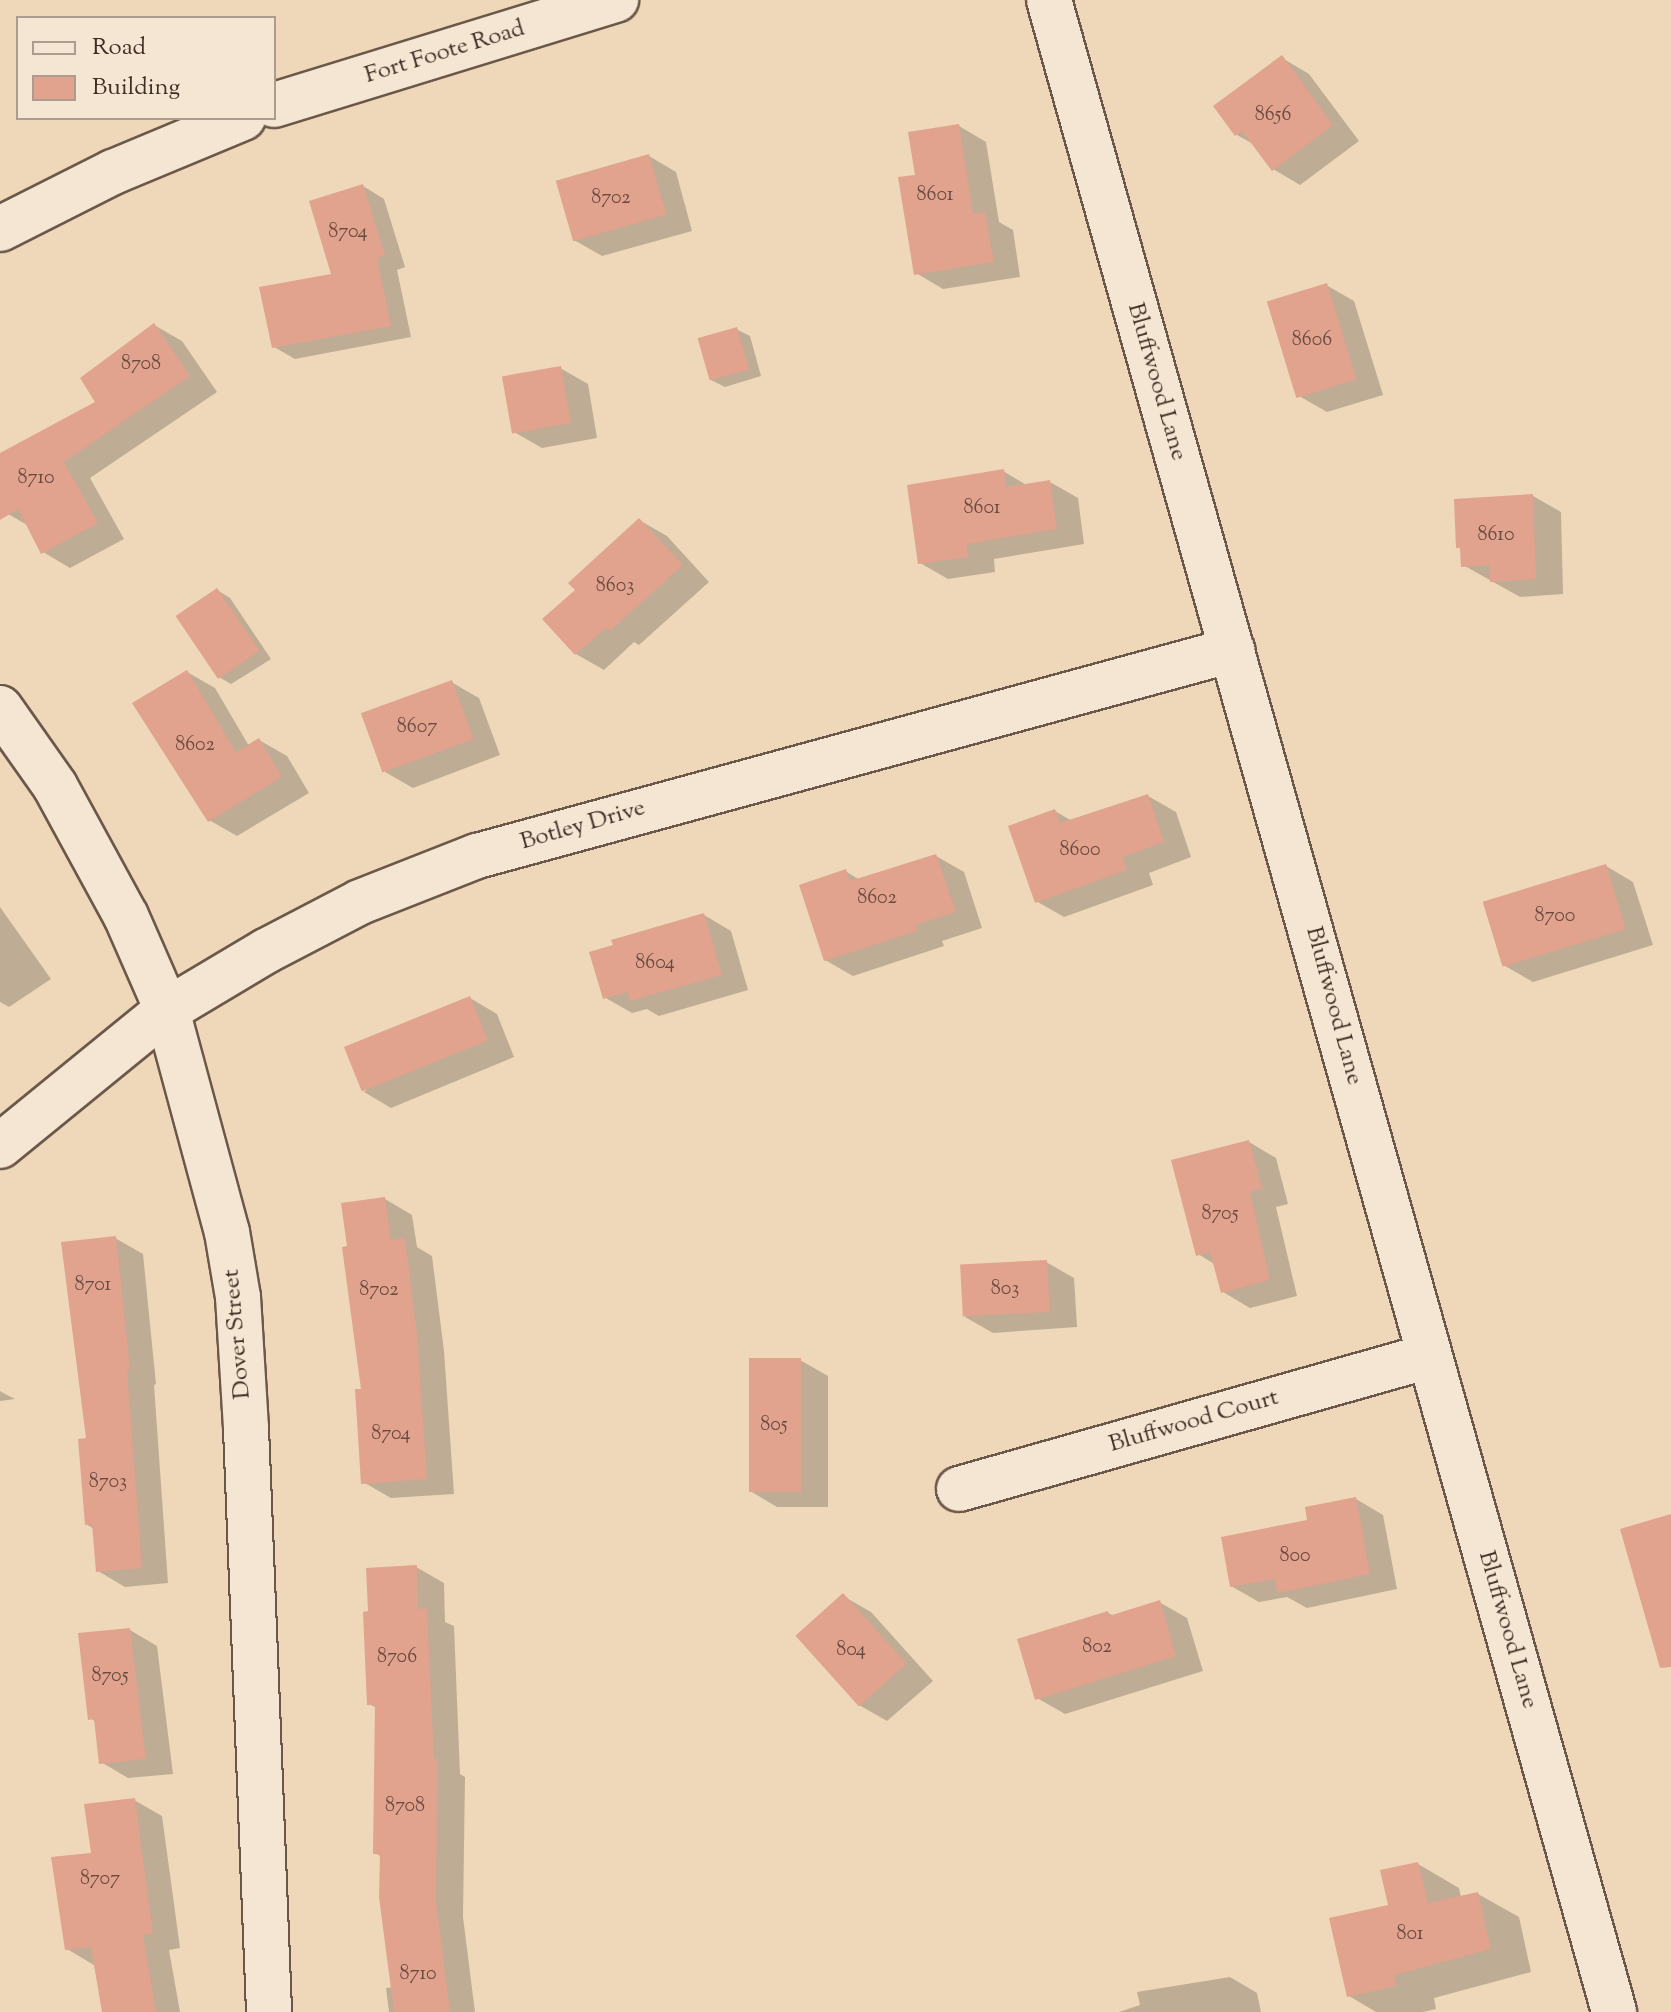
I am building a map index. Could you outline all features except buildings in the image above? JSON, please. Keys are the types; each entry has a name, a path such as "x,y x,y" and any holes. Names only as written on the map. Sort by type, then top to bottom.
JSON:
{"street":[{"name":"Fort Foote Road","path":"276,104 616,0"},
{"name":"Bluffwood Lane","path":"1049,0 1614,2012"},
{"path":"0,229 113,172 238,120"},
{"name":"Botley Drive","path":"0,1146 167,1010 266,951 360,902 477,856 1232,650"},
{"name":"Dover Street","path":"0,708 55,786 126,916 167,1010 214,1177 238,1297 269,2012"},
{"name":"Bluffwood Court","path":"959,1489 1429,1356"}]}
